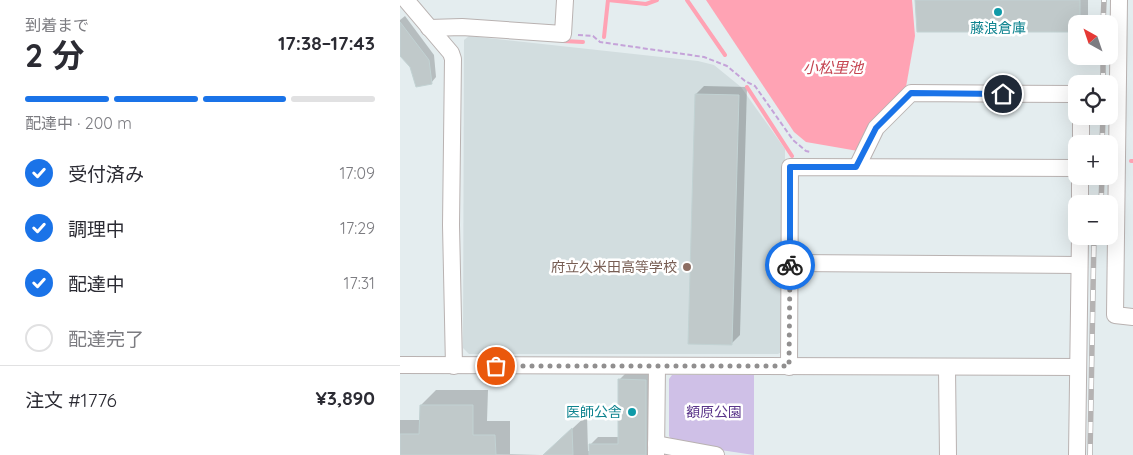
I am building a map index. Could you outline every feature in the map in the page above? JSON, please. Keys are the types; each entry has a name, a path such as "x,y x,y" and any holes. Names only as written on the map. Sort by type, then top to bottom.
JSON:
{"street":[{"path":"406,0 451,53 453,59 451,225 454,366"},
{"path":"430,28 462,27 563,34 566,0"},
{"path":"1119,0 1126,105 1125,166 1115,315 1133,317"},
{"path":"856,167 876,128 911,93 1068,94"},
{"path":"789,366 790,167 1068,168"},
{"path":"1077,455 1080,245"},
{"path":"790,263 1079,266"},
{"path":"400,366 1078,367"},
{"path":"657,366 656,449 716,455"},
{"path":"947,368 948,455"}],"path":[{"path":"563,34 593,36 600,42 704,57 722,63 745,81 756,86 793,140 806,152 816,153"}],"shaded area":[{"path":"469,36 698,61 714,65 741,87 785,149 785,350 778,354 469,354 463,348 464,40"}],"green space":[{"name":"額原公園","path":"672,375 754,375 754,455 674,443 669,436 669,379"}],"water":[{"name":"小松里池","path":"706,0 912,0 915,36 906,87 858,151 806,142 794,132"}],"building":[{"name":"藤浪倉庫","path":"915,0 1080,0 1080,15 1068,15 1068,32 917,32"},
{"path":"400,22 429,60 432,84 416,87 410,67 400,56"},
{"path":"695,94 739,95 732,345 688,344"},
{"name":"医師公舎","path":"618,379 646,380 646,455 589,455 589,444 618,444"},
{"path":"420,405 473,405 473,435 495,435 496,455 400,455 400,434 419,434"},
{"path":"572,428 573,455 543,455"}],"waterway":[{"path":"604,37 608,0 646,4 657,0"},
{"path":"687,0 725,55"},
{"path":"563,41 583,42"},
{"path":"747,87 792,156"}],"railway":[{"path":"1103,15 1104,0"},
{"path":"1103,65 1103,75"},
{"path":"1102,135 1103,125"},
{"path":"1101,195 1102,185"},
{"path":"1090,455 1094,245"}],"way so far":[{"path":"496,366 789,366 790,265"}],"place":[{"name":"藤浪倉庫","path":"998,12"},
{"name":"府立久米田高等学校","path":"687,267"},
{"name":"医師公舎","path":"632,412"}],"route":[{"path":"790,265 790,167 856,167 876,128 888,119 911,93 1003,94"}]}
